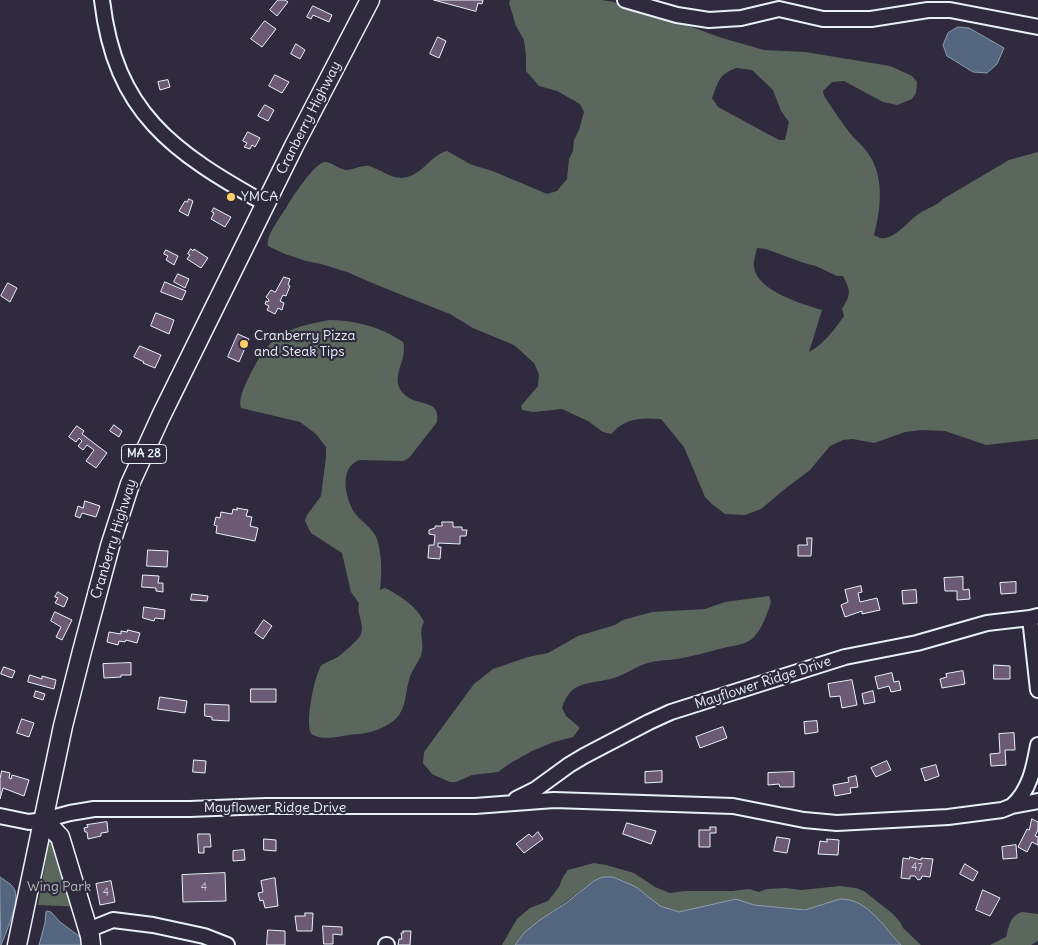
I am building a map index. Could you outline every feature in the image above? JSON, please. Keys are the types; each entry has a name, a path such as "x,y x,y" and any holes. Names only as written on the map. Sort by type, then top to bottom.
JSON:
{"main road":[{"name":"Cranberry Highway","path":"17,945 63,726 110,546 130,484 161,416 266,204 328,79 370,0"},
{"path":"44,820 60,837 89,937"}],"street":[{"path":"102,0 105,26 112,54 128,90 144,115 167,139 185,154 219,177 266,204"},
{"path":"625,0 677,15 709,20 741,18 779,9 824,19 871,19 928,10 950,10 1038,27"},
{"path":"1034,617 1038,690"},
{"name":"Mayflower Ridge Drive","path":"508,802 531,792 584,756 671,712 845,656 917,643 987,623 1034,617"},
{"path":"1012,806 1022,796 1028,785 1038,745"},
{"name":"Mayflower Ridge Drive","path":"0,816 29,822 94,809 190,809 266,806 475,806 554,800 716,804 804,820 837,823 948,817 1002,810 1038,801"},
{"path":"89,937 113,920 204,936 227,945"}],"green space":[{"path":"510,0 601,0 614,2 631,10 764,50 805,52 890,66 912,76 917,82 916,93 912,99 897,105 883,102 844,81 832,82 823,91 824,96 842,123 863,146 877,171 880,203 874,235 879,238 890,237 920,213 1009,160 1038,152 1038,439 986,445 945,431 922,430 905,432 874,443 853,439 843,440 830,446 810,470 761,509 745,515 725,514 705,497 684,447 661,419 629,421 611,434 603,432 588,421 562,409 533,412 522,410 521,406 538,386 539,374 534,363 514,345 473,328 450,314 347,272 306,261 268,246 271,232 298,189 315,168 325,162 346,170 369,166 393,177 401,178 415,174 441,153 447,151 470,164 495,172 547,194 557,191 567,179 569,159 584,112 580,104 557,91 539,86 526,71 524,40 516,26 509,3","holes":["736,68 752,70 773,90 781,111 789,122 785,140 779,140 718,107 712,98 718,83 722,76","757,248 766,249 816,266 837,276 843,276 846,281 849,293 842,309 844,316 824,341 809,352 822,310 782,295 763,283 754,267"]},
{"path":"329,320 368,325 403,342 404,354 398,378 400,389 411,399 435,408 437,422 409,458 403,461 359,460 353,464 346,476 346,491 351,506 354,512 373,531 379,545 381,564 380,590 385,588 396,594 417,611 424,622 421,629 422,647 420,657 408,682 402,710 396,719 386,726 370,732 324,738 313,735 310,731 309,723 313,690 319,671 321,666 338,657 353,644 362,632 359,603 351,592 342,553 311,533 305,521 307,515 321,496 326,447 316,434 300,422 241,408 240,401 256,364 271,343 289,331"},
{"path":"769,596 771,602 764,622 756,635 749,641 684,658 648,663 618,677 589,683 576,688 566,699 562,708 566,716 579,727 573,737 532,751 498,772 472,775 456,782 450,782 432,774 423,763 424,752 474,684 493,669 528,657 548,653 578,636 652,612 705,609 725,602"},
{"name":"Wing Park","path":"52,825 86,907 38,905"},
{"path":"594,863 634,873 655,887 670,893 749,889 759,892 767,889 786,888 801,890 840,886 856,888 864,891 893,914 903,928 921,945 901,945 894,938 810,909 797,910 754,905 736,899 679,912 660,907 636,887 594,881 525,932 515,945 502,945 517,919 530,908 548,901 559,887 568,870"},
{"path":"1022,912 1038,914 1038,941 1031,945 990,945 1006,937 1012,919"}],"water":[{"path":"958,27 969,28 1004,48 997,64 987,73 973,72 947,56 943,45 948,33"},
{"path":"0,877 13,886 16,896 11,918 1,945"},
{"path":"603,877 613,877 636,887 660,906 679,912 736,899 754,905 805,910 840,899 850,900 875,915 901,945 515,945 525,932 540,920 594,881"},
{"path":"47,911 51,912 60,922 83,939 84,945 39,945"}],"building":[{"path":"278,0 288,2 277,16 270,10"},
{"path":"434,0 483,0 482,4 478,3 476,11"},
{"path":"313,6 332,15 329,22 313,15 311,19 307,17"},
{"path":"265,21 276,29 262,47 251,39"},
{"path":"438,37 446,41 439,58 430,54"},
{"path":"296,44 305,50 300,59 291,54"},
{"path":"275,75 289,82 282,93 269,86"},
{"path":"168,80 170,87 160,90 158,82"},
{"path":"265,105 274,110 268,121 258,116"},
{"path":"248,132 260,138 255,147 252,145 250,149 244,147 247,143 243,141"},
{"path":"189,199 193,201 188,216 179,211 185,201 187,202"},
{"path":"214,208 231,217 225,227 211,219"},
{"path":"191,249 208,258 201,268 187,259"},
{"path":"166,250 178,256 174,265 166,260 168,256 164,254"},
{"path":"178,274 189,279 185,288 174,282"},
{"path":"284,277 290,279 288,285 290,286 286,296 283,295 280,301 284,303 282,310 278,308 275,314 267,310 269,306 265,304 269,300 266,297 271,290 275,292"},
{"path":"165,282 186,291 182,300 161,292"},
{"path":"8,283 17,288 10,302 1,296"},
{"path":"156,313 174,320 169,334 151,326"},
{"path":"238,334 249,339 239,362 228,357"},
{"path":"140,346 161,355 155,368 134,357"},
{"path":"114,425 122,431 119,437 110,431"},
{"path":"77,426 84,431 82,434 107,453 96,468 86,461 94,450 87,445 83,450 78,446 82,441 79,438 76,442 69,437"},
{"path":"85,501 100,506 96,517 82,513 80,518 75,516 78,506 83,508"},
{"path":"237,508 248,510 246,516 252,517 250,526 258,528 255,541 216,533 217,526 214,525 216,517 220,518 221,512 232,514 233,509 237,510"},
{"path":"442,522 453,522 453,527 462,527 462,530 467,530 466,536 460,536 460,544 438,543 438,547 441,547 440,559 428,558 429,545 434,545 435,535 429,534 429,530 435,528 435,526 442,526"},
{"path":"807,538 812,538 811,556 798,556 798,545 807,545"},
{"path":"148,550 168,551 167,567 147,566"},
{"path":"143,575 159,576 158,583 163,583 163,592 156,591 156,588 142,587"},
{"path":"963,577 963,590 969,589 970,599 957,600 957,591 945,591 944,578"},
{"path":"1016,582 1016,593 1001,594 1000,583"},
{"path":"861,586 862,592 858,593 860,602 877,598 880,610 862,614 862,611 845,617 841,605 848,602 845,590"},
{"path":"916,590 917,603 903,604 902,591"},
{"path":"58,592 68,598 64,607 55,603 58,598 55,597"},
{"path":"192,594 208,596 207,601 191,600"},
{"path":"144,607 165,610 164,619 155,618 154,621 143,618"},
{"path":"55,612 72,620 62,640 56,637 61,627 51,621"},
{"path":"264,620 272,626 263,639 255,633"},
{"path":"128,630 140,633 137,643 126,640 125,642 119,641 118,645 107,642 109,632 121,634 121,631 127,632"},
{"path":"131,663 131,675 104,678 103,664"},
{"path":"994,665 1010,666 1010,679 994,679"},
{"path":"4,667 15,671 12,678 1,674"},
{"path":"963,671 965,684 942,688 940,679 947,677 946,674"},
{"path":"892,673 894,682 899,681 901,690 891,692 889,686 878,689 875,677"},
{"path":"30,675 42,679 42,676 56,680 54,689 28,682"},
{"path":"852,680 857,705 842,708 840,696 830,697 828,684"},
{"path":"251,689 276,689 276,702 251,702"},
{"path":"36,691 45,694 43,700 34,697"},
{"path":"873,691 875,702 864,704 862,694"},
{"path":"160,697 187,701 185,713 158,709"},
{"path":"205,704 229,705 229,721 212,720 212,717 205,716"},
{"path":"22,719 34,723 29,737 17,733"},
{"path":"817,721 818,732 805,734 804,722"},
{"path":"723,727 727,738 700,748 696,737"},
{"path":"1014,733 1015,750 1005,750 1006,765 991,766 990,754 1000,753 999,734"},
{"path":"194,760 206,761 205,773 193,772"},
{"path":"887,761 891,770 876,777 871,768"},
{"path":"936,765 939,776 925,781 921,769"},
{"path":"2,771 10,773 9,778 11,779 12,775 29,780 24,796 3,788 0,799"},
{"path":"662,771 662,782 645,783 645,772"},
{"path":"794,772 794,787 780,787 779,784 768,785 768,773"},
{"path":"856,776 858,787 850,788 851,793 835,796 833,785 849,782 848,778"},
{"path":"1032,819 1038,822 1038,830 1035,836 1038,837 1038,845 1032,842 1027,852 1018,847 1027,829 1029,830"},
{"path":"107,822 108,832 88,839 84,828 88,827 87,825"},
{"path":"627,823 656,831 651,844 623,834"},
{"path":"710,827 716,827 716,833 710,833 710,847 699,847 699,830 710,830"},
{"path":"538,832 543,839 524,853 516,844 529,834 532,837"},
{"path":"198,834 210,834 211,847 204,847 204,853 199,853"},
{"path":"777,837 790,839 787,853 774,851"},
{"path":"264,839 276,840 276,851 264,850"},
{"path":"827,839 839,840 838,855 818,854 820,841 827,842"},
{"path":"1016,845 1017,858 1003,859 1002,847"},
{"path":"244,850 245,860 233,861 233,851"},
{"path":"910,857 921,860 921,858 933,859 930,877 922,876 918,880 915,876 910,876 910,879 901,878 903,858 909,859"},
{"path":"965,864 978,872 973,881 960,874"},
{"path":"225,873 226,901 183,902 182,875"},
{"path":"275,878 278,906 265,908 263,900 260,901 258,893 263,892 261,881"},
{"path":"111,881 115,902 100,905 96,884"},
{"path":"983,890 1000,898 990,916 976,910"},
{"path":"305,913 313,913 312,931 297,931 295,916 305,916"},
{"path":"323,926 342,927 342,935 333,934 333,944 324,944"},
{"path":"268,930 285,931 285,945 267,945"},
{"path":"403,931 411,931 410,945 398,945 399,939 402,939 401,933"}],"place":[{"name":"YMCA","path":"231,197"},
{"name":"Cranberry Pizza and Steak Tips","path":"244,344"}]}
